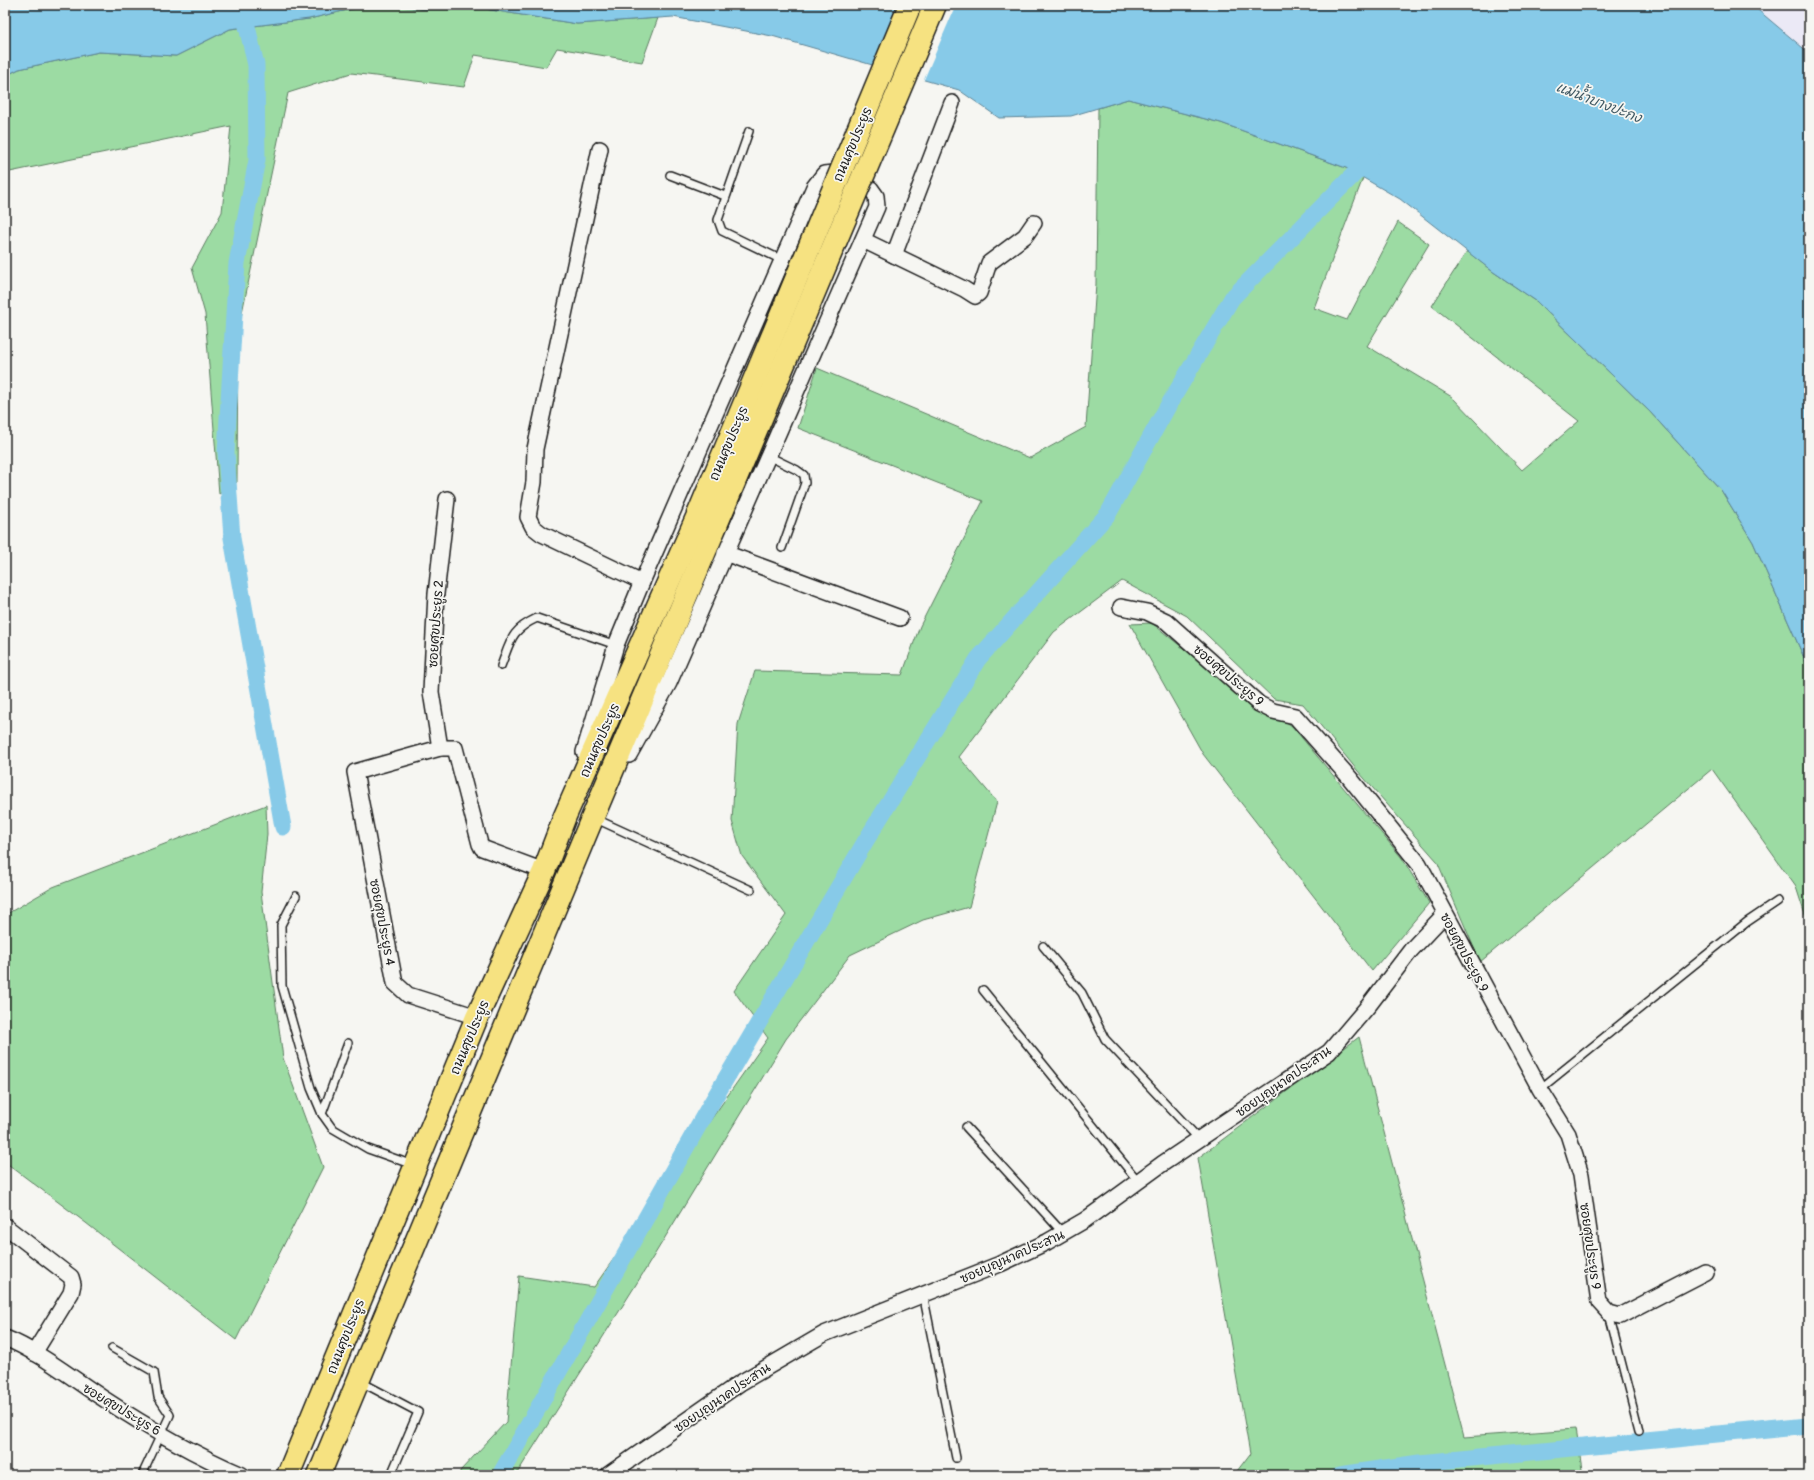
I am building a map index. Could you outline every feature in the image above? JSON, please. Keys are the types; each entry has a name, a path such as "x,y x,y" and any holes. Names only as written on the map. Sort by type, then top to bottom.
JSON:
{"main road":[{"name":"ถนนศุขประยูร","path":"288,1475 477,1017 544,871 566,816 698,515 910,5"},
{"name":"ถนนศุขประยูร","path":"319,1475 591,822 936,5"}],"street":[{"path":"894,255 952,103"},
{"path":"600,149 535,449 534,482 528,517 533,527 542,534 642,582"},
{"path":"566,816 616,645 814,187 824,174 834,174 871,189 876,196 877,207 669,683 591,822"},
{"path":"863,240 974,296 979,293 989,263 1026,236 1034,223"},
{"name":"ซอยศุขประยูร 2","path":"440,748 431,692 436,594 447,499"},
{"path":"725,553 900,618"},
{"name":"ซอยศุขประยูร 9","path":"1121,607 1147,612 1166,621 1259,704 1273,711 1295,716 1349,777 1419,864 1540,1089 1568,1134 1581,1175 1599,1302 1609,1314"},
{"path":"440,748 452,747 458,753 478,841 482,848 544,871"},
{"name":"ซอยศุขประยูร 4","path":"440,748 355,772 395,983 408,995 477,1017"},
{"name":"ซอยบุญนาคประสาน","path":"608,1475 740,1383 824,1334 1000,1264 1063,1233 1085,1220 1199,1139 1329,1052 1369,1005 1410,950 1445,914"},
{"path":"5,1226 71,1277 73,1284 71,1293 34,1353"},
{"path":"1609,1314 1620,1316 1705,1272"},
{"name":"ซอยศุขประยูร 6","path":"5,1338 34,1353 128,1415 212,1462 242,1475"}],"lane":[{"path":"749,130 718,220 722,230 782,260"},
{"path":"670,175 726,196"},
{"path":"768,456 804,475 805,483 782,548"},
{"path":"501,666 515,634 521,625 537,618 616,645"},
{"path":"591,822 751,890"},
{"path":"296,896 282,925 282,986 311,1088 322,1114 332,1128 368,1149 415,1166"},
{"path":"1540,1089 1747,922 1778,901"},
{"path":"1043,946 1082,993 1105,1039 1199,1139"},
{"path":"983,990 1138,1181"},
{"path":"322,1114 348,1043"},
{"path":"966,1127 1063,1233"},
{"path":"923,1294 956,1458"},
{"path":"1609,1314 1639,1431"},
{"path":"112,1348 154,1372 158,1397 170,1415 142,1475"},
{"path":"359,1380 418,1412 391,1475"}],"shaded area":[{"path":"1752,5 1809,5 1809,53"}],"green space":[{"path":"369,5 393,5 422,9 485,9 577,24 658,18 642,62 557,48 546,67 475,55 464,87 351,73 288,93 238,332 237,482 219,494 205,314 192,268 222,212 231,126 5,173 5,76 19,69 99,52 176,56 230,29 309,19"},
{"path":"1128,99 1221,123 1346,168 1363,178 1314,308 1347,320 1398,222 1429,244 1367,346 1452,397 1522,470 1579,421 1432,306 1467,251 1492,271 1536,301 1650,412 1721,490 1753,542 1809,669 1809,927 1796,887 1712,769 1480,962 1437,861 1357,770 1303,704 1274,699 1187,616 1122,581 1054,632 959,757 997,802 969,907 923,920 850,955 786,1039 647,1267 516,1475 460,1475 460,1471 506,1422 519,1276 594,1287 768,1038 734,991 786,915 742,856 732,821 738,724 755,671 902,675 920,626 983,501 798,428 817,368 1030,458 1086,427 1096,284 1098,108"},
{"path":"1152,623 1209,669 1292,726 1402,858 1429,903 1372,971 1203,754 1130,624"},
{"path":"266,805 267,834 261,892 283,1058 323,1167 236,1340 5,1162 5,915 53,887"},
{"path":"1359,1037 1464,1437 1576,1429 1583,1475 1234,1475 1250,1454 1198,1158"}],"water":[{"path":"5,5 369,5 309,19 230,29 176,56 99,52 19,69 5,76"},
{"name":"แม่น้ำบางปะกง","path":"393,5 1752,5 1809,53 1809,669 1753,542 1721,490 1650,412 1536,301 1492,271 1400,199 1346,168 1221,123 1128,99 1071,116 999,118 959,90 772,36 673,17 577,24 485,9 422,9"}],"pier":[{"path":"898,5 956,5 923,82 872,67"}],"waterway":[{"path":"242,5 256,65 257,160 237,263 226,452 232,538 283,827"},
{"path":"500,1475 705,1114 865,842 978,659 1108,514 1168,406 1232,298 1371,157"},
{"path":"1339,1475 1419,1463 1809,1425"}]}
